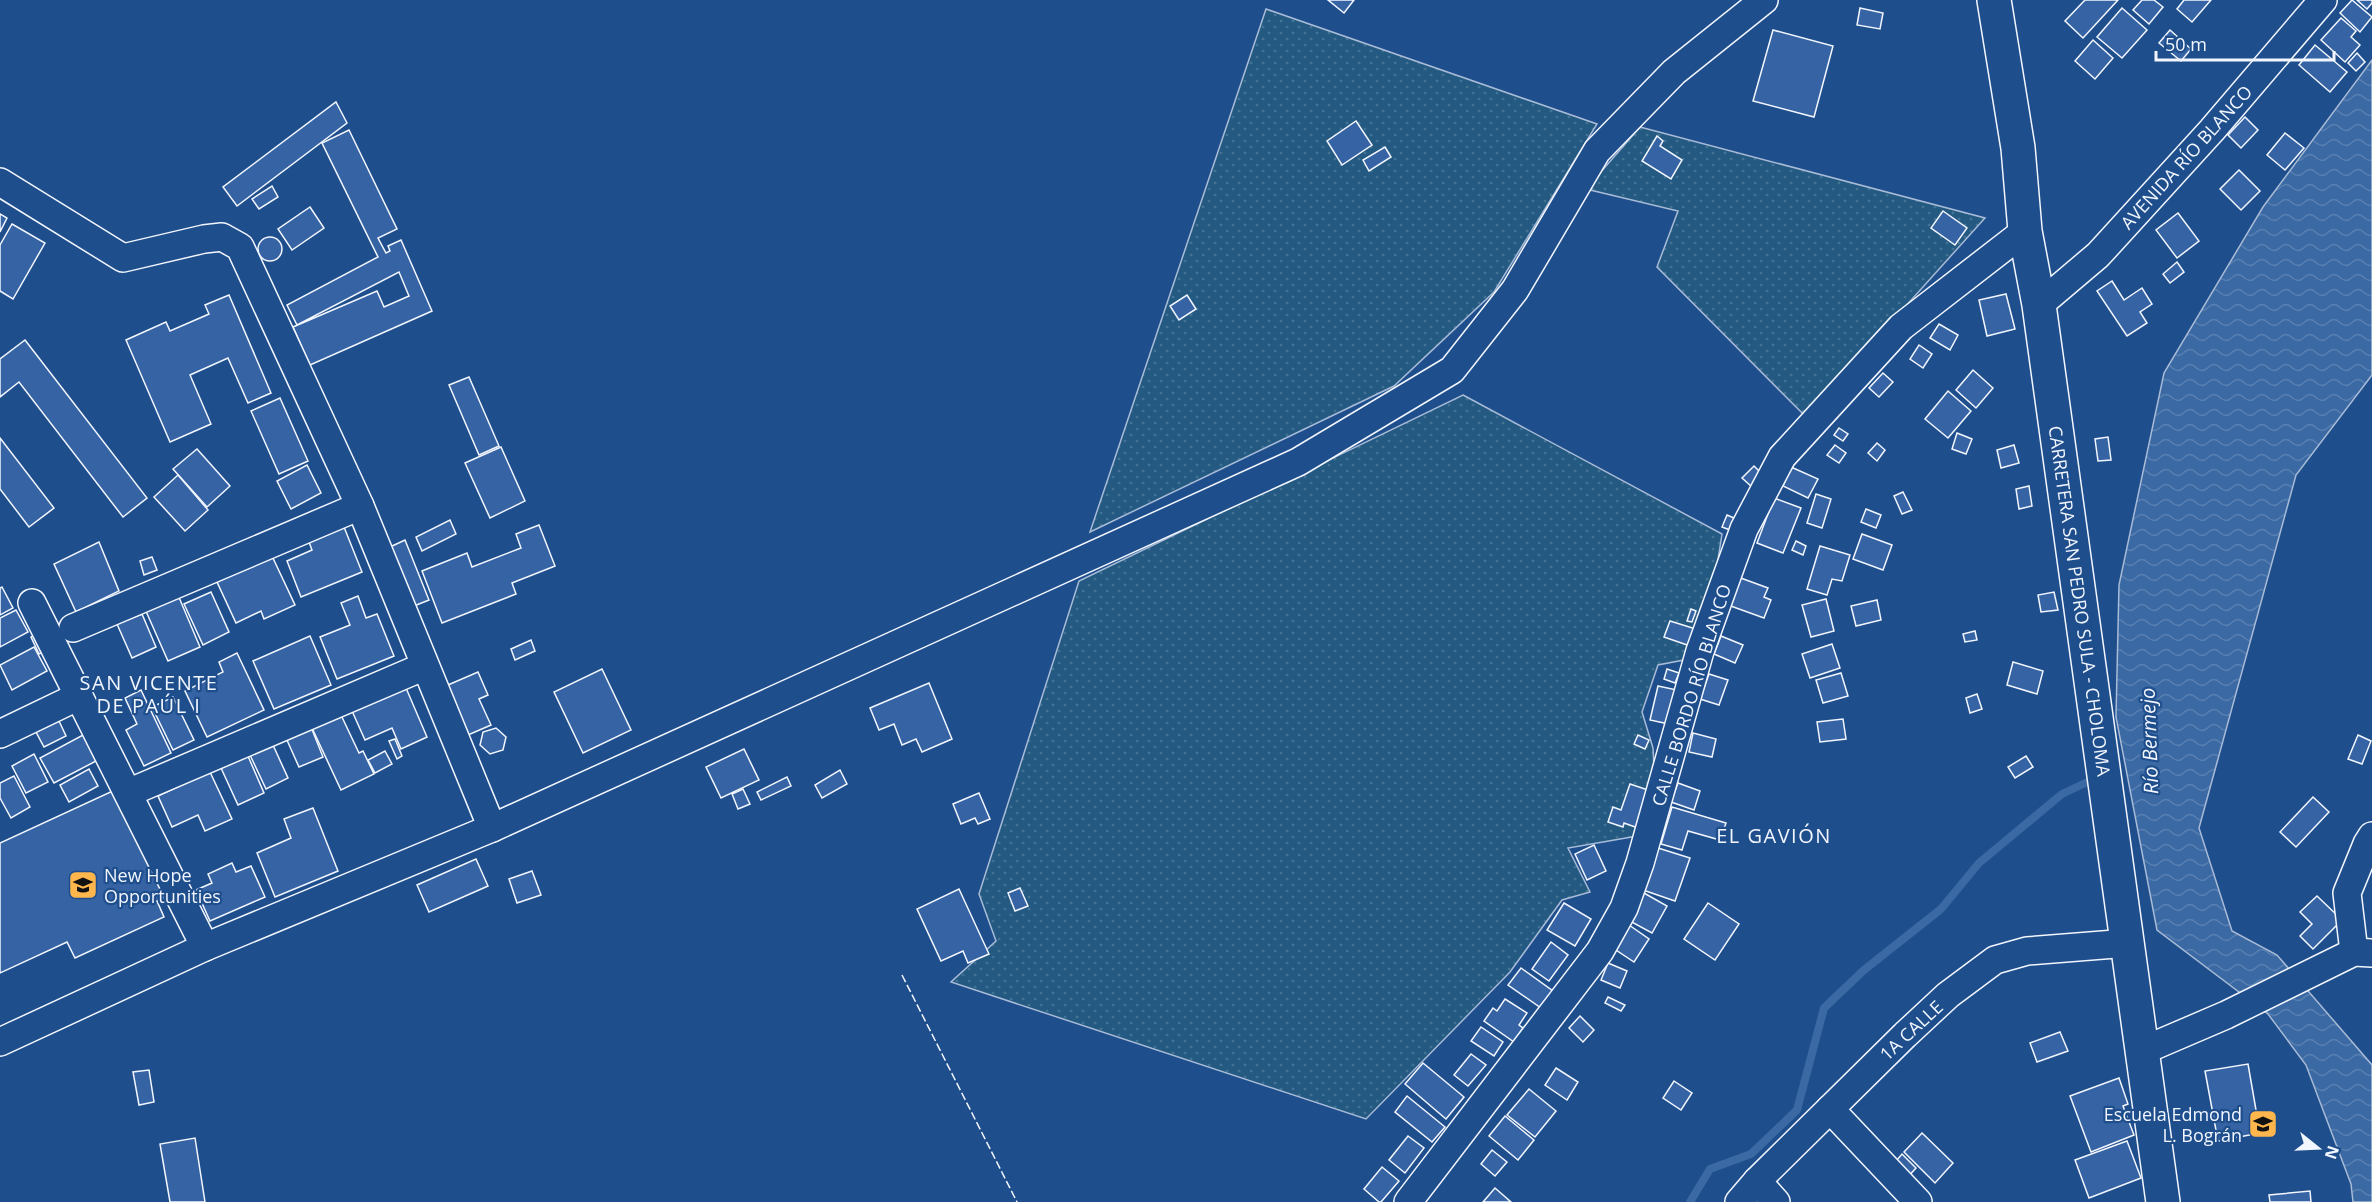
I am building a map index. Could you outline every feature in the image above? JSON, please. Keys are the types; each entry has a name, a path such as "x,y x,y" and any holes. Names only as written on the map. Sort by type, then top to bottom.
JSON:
{"main road":[{"name":"CARRETERA SAN PEDRO SULA - CHOLOMA","path":"1994,0 2018,148 2025,231 2039,305 2163,1202"}],"street":[{"path":"0,1042 205,946 492,828 1298,462 1452,370 1515,290 1597,151 1674,72 1764,0"},
{"name":"AVENIDA RÍO BLANCO","path":"2039,305 2098,255 2212,130 2323,0"},
{"path":"0,182 123,258 222,237 240,247 360,506 492,828"},
{"name":"CALLE BORDO RÍO BLANCO","path":"1407,1202 1600,951 1624,908 1640,863 1700,651 1744,529 1782,457 1901,327 2025,231"},
{"path":"73,628 360,506"},
{"path":"32,603 205,946"},
{"path":"128,793 426,666"},
{"path":"0,734 79,696"},
{"path":"2142,1051 2226,1015 2315,970 2363,953 2347,893 2372,836"},
{"name":"1A CALLE","path":"1739,1202 1757,1181 1905,1035 1948,995 1995,960 2027,951 2128,943"},
{"path":"1830,1109 1918,1202"},
{"path":"1757,1181 1776,1202"}],"shaded area":[{"path":"1266,9 1597,124 1494,292 1394,386 1090,532"},
{"path":"1640,127 1985,218 1806,417 1657,267 1678,211 1586,189"},
{"path":"1463,395 1722,534 1712,598 1694,658 1658,665 1642,712 1653,748 1655,787 1643,835 1568,848 1590,892 1562,900 1510,972 1366,1119 951,982 996,941 979,894 1079,581"}],"water":[{"name":"Río Bermejo","path":"2372,60 2372,375 2296,475 2199,828 2232,931 2277,955 2372,1065 2372,1202 2353,1202 2351,1184 2306,1065 2268,1014 2157,930 2116,717 2119,585 2164,373 2263,207"}],"building":[{"path":"1328,0 1354,0 1344,13"},
{"path":"2085,0 2118,0 2083,38 2065,21"},
{"path":"2142,0 2154,0 2163,7 2149,24 2133,10"},
{"path":"2184,0 2211,0 2192,22 2177,9"},
{"path":"2352,0 2372,17 2360,32 2340,13"},
{"path":"2357,0 2372,0 2372,3 2367,9"},
{"path":"1860,8 1883,13 1880,29 1857,25"},
{"path":"2122,8 2147,30 2122,58 2097,37"},
{"path":"2341,18 2356,31 2351,37 2360,45 2345,62 2321,40"},
{"path":"1773,30 1833,46 1814,117 1753,101"},
{"path":"2170,30 2191,49 2181,61 2159,43"},
{"path":"2093,40 2113,58 2095,79 2075,61"},
{"path":"2315,45 2347,72 2330,92 2299,65"},
{"path":"2357,53 2365,62 2356,71 2348,63"},
{"path":"336,102 347,123 237,206 223,187"},
{"path":"2245,117 2258,130 2241,148 2228,135"},
{"path":"1356,121 1372,145 1342,165 1327,141"},
{"path":"349,130 397,229 378,238 386,253 390,251 388,246 401,240 432,311 310,365 293,327 377,291 384,307 409,296 399,272 297,325 287,305 378,257 322,143"},
{"path":"2285,133 2304,148 2285,170 2267,155"},
{"path":"1657,136 1663,141 1660,146 1682,160 1671,179 1642,161"},
{"path":"1385,147 1391,157 1369,171 1363,160"},
{"path":"2239,170 2260,191 2241,210 2220,189"},
{"path":"272,186 278,197 259,209 252,199"},
{"path":"310,207 324,228 292,250 278,229"},
{"path":"1943,211 1967,228 1955,245 1931,228"},
{"path":"2178,213 2199,241 2177,258 2156,230"},
{"path":"0,214 7,218 0,232"},
{"path":"12,224 45,243 13,299 0,291 0,245"},
{"path":"270,237 279,240 282,249 279,258 270,261 261,258 258,249 261,240"},
{"path":"2177,262 2184,272 2170,283 2163,274"},
{"path":"2112,281 2124,300 2142,288 2152,304 2140,312 2147,323 2127,336 2097,291"},
{"path":"2006,294 2015,329 1987,336 1979,300"},
{"path":"229,295 271,393 248,403 228,358 190,375 211,424 170,442 126,340 166,322 170,331 209,314 205,305"},
{"path":"1187,295 1196,309 1179,320 1170,306"},
{"path":"1939,324 1958,335 1950,350 1930,338"},
{"path":"25,340 147,498 123,517 19,382 0,397 0,359"},
{"path":"1919,345 1932,354 1923,368 1910,359"},
{"path":"1973,370 1993,388 1976,408 1956,390"},
{"path":"1883,373 1893,382 1879,397 1869,388"},
{"path":"469,377 499,446 479,455 449,385"},
{"path":"1948,391 1971,411 1948,438 1925,419"},
{"path":"280,398 308,461 279,474 251,411"},
{"path":"1839,428 1848,434 1843,441 1834,435"},
{"path":"1957,433 1972,439 1966,454 1952,449"},
{"path":"2108,437 2111,460 2098,461 2095,439"},
{"path":"0,438 54,508 29,527 0,489"},
{"path":"1877,443 1885,450 1877,461 1868,453"},
{"path":"1835,445 1846,453 1839,463 1827,455"},
{"path":"2014,445 2019,463 2001,468 1997,450"},
{"path":"501,447 525,501 490,518 465,463"},
{"path":"197,449 230,486 207,507 173,469"},
{"path":"307,465 321,493 291,509 277,481"},
{"path":"1754,466 1763,475 1752,487 1742,478"},
{"path":"1791,467 1818,479 1808,498 1783,486"},
{"path":"178,475 208,510 185,531 154,497"},
{"path":"2029,486 2032,506 2019,509 2016,489"},
{"path":"1903,492 1912,510 1902,514 1894,496"},
{"path":"1816,494 1831,499 1822,528 1807,523"},
{"path":"1774,498 1801,508 1783,553 1757,543"},
{"path":"1866,509 1881,515 1876,528 1861,522"},
{"path":"1727,515 1734,518 1730,530 1722,527"},
{"path":"450,520 456,534 422,551 416,537"},
{"path":"539,525 555,566 512,583 516,594 442,623 422,571 467,553 472,567 521,548 516,534"},
{"path":"344,527 362,572 301,597 287,561 312,550 309,542"},
{"path":"1862,534 1892,545 1883,570 1853,559"},
{"path":"405,540 429,600 414,606 390,547"},
{"path":"1796,541 1806,546 1803,555 1792,550"},
{"path":"99,542 119,591 76,612 54,564"},
{"path":"1820,546 1850,555 1842,581 1832,579 1827,595 1807,589"},
{"path":"272,556 295,605 264,619 261,611 236,623 217,582"},
{"path":"152,557 157,570 144,575 140,561"},
{"path":"1738,577 1768,588 1764,597 1771,600 1764,618 1728,605"},
{"path":"2,587 13,608 0,615 0,588"},
{"path":"211,592 229,632 203,645 184,604"},
{"path":"2054,592 2058,610 2041,612 2038,595"},
{"path":"178,595 200,647 168,661 145,609"},
{"path":"358,596 366,618 377,614 394,656 337,679 320,637 350,625 341,603"},
{"path":"1826,599 1834,631 1811,637 1802,605"},
{"path":"1877,600 1881,620 1856,626 1851,606"},
{"path":"1691,609 1696,611 1692,622 1687,621"},
{"path":"16,610 28,632 0,647 0,618"},
{"path":"142,614 156,647 132,658 117,624"},
{"path":"1670,621 1699,630 1693,647 1664,637"},
{"path":"45,630 53,647 39,654 31,637"},
{"path":"1975,631 1977,640 1965,642 1963,634"},
{"path":"310,636 331,685 274,709 253,661"},
{"path":"1721,636 1743,645 1735,663 1714,654"},
{"path":"531,640 535,651 515,660 511,649"},
{"path":"1832,644 1840,668 1810,678 1802,654"},
{"path":"34,647 47,671 12,690 0,665"},
{"path":"237,653 264,710 207,737 185,691 223,672 219,662"},
{"path":"2013,662 2043,671 2037,694 2007,685"},
{"path":"602,669 631,730 583,753 554,692"},
{"path":"1667,669 1679,673 1675,683 1664,679"},
{"path":"478,672 488,695 479,699 491,725 468,735 448,685"},
{"path":"1841,673 1848,696 1823,703 1816,680"},
{"path":"1709,674 1728,680 1719,705 1700,699"},
{"path":"929,683 952,739 922,752 916,739 902,745 894,724 879,730 870,708"},
{"path":"1658,686 1677,690 1669,724 1650,720"},
{"path":"406,688 427,737 401,749 392,728 365,740 352,711"},
{"path":"141,690 171,753 144,766 126,730 137,724 125,698"},
{"path":"1977,694 1982,709 1970,713 1966,698"},
{"path":"173,697 194,740 173,750 152,707"},
{"path":"341,715 359,753 363,751 374,774 341,790 312,728"},
{"path":"1843,719 1846,739 1820,742 1817,722"},
{"path":"59,721 66,736 44,747 36,732"},
{"path":"311,727 323,757 299,767 286,738"},
{"path":"496,728 506,737 503,750 490,754 480,745 483,732"},
{"path":"1693,733 1716,739 1712,757 1689,752"},
{"path":"83,735 96,761 54,783 40,758"},
{"path":"1638,735 1649,740 1645,749 1634,744"},
{"path":"2358,735 2371,741 2362,764 2348,759"},
{"path":"395,739 402,756 397,759 389,741"},
{"path":"273,745 288,778 266,789 250,755"},
{"path":"744,749 759,780 721,798 706,767"},
{"path":"385,751 392,764 375,773 368,760"},
{"path":"34,754 48,782 26,793 12,766"},
{"path":"248,756 264,793 238,805 221,768"},
{"path":"2026,756 2033,767 2015,778 2008,767"},
{"path":"89,769 98,786 69,802 60,785"},
{"path":"840,770 847,784 822,798 815,785"},
{"path":"210,772 232,819 205,831 198,815 172,827 158,796"},
{"path":"14,776 30,807 11,818 0,798 0,783"},
{"path":"787,777 791,786 761,800 757,792"},
{"path":"1678,783 1700,791 1694,810 1671,802"},
{"path":"1630,784 1651,791 1638,828 1624,823 1623,827 1608,822 1613,807 1621,810"},
{"name":"New Hope Opportunities","path":"117,789 165,897 157,901 164,917 75,958 67,942 0,973 0,843"},
{"path":"743,789 750,804 738,809 732,794"},
{"path":"979,793 990,819 978,824 975,818 961,824 953,804"},
{"path":"2313,797 2329,812 2296,847 2280,832"},
{"path":"1672,807 1726,823 1720,840 1688,831 1682,850 1661,844"},
{"path":"313,808 338,871 275,897 257,853 291,838 284,819"},
{"path":"1594,845 1606,871 1587,880 1575,854"},
{"path":"1658,848 1690,858 1675,901 1643,890"},
{"path":"476,859 488,886 429,912 417,885"},
{"path":"232,863 236,872 251,866 265,897 210,921 196,890 212,883 208,874"},
{"path":"532,871 541,895 517,903 509,879"},
{"path":"1020,888 1028,906 1015,911 1008,893"},
{"path":"959,889 989,954 968,963 963,951 941,961 917,909"},
{"path":"1644,893 1667,906 1652,933 1628,920"},
{"path":"2317,896 2342,920 2313,949 2300,936 2312,924 2300,912"},
{"path":"1564,903 1591,919 1575,946 1547,930"},
{"path":"1708,903 1739,924 1715,960 1684,939"},
{"path":"1629,925 1649,939 1634,962 1613,948"},
{"path":"1551,942 1568,955 1549,981 1532,969"},
{"path":"1608,963 1627,971 1620,988 1601,980"},
{"path":"1521,968 1553,991 1541,1008 1508,985"},
{"path":"1608,997 1625,1005 1621,1011 1605,1003"},
{"path":"1505,999 1527,1013 1519,1025 1523,1028 1514,1042 1484,1021 1493,1008 1497,1011"},
{"path":"1580,1016 1594,1030 1583,1042 1569,1028"},
{"path":"1481,1027 1503,1042 1494,1056 1471,1041"},
{"path":"2060,1032 2068,1051 2037,1062 2030,1043"},
{"path":"1471,1054 1486,1065 1468,1086 1454,1075"},
{"path":"1423,1063 1464,1097 1446,1119 1405,1084"},
{"path":"2248,1064 2260,1133 2218,1141 2205,1071"},
{"path":"1556,1068 1578,1082 1567,1100 1545,1085"},
{"path":"149,1070 154,1102 139,1105 133,1072"},
{"path":"2119,1078 2128,1104 2123,1106 2134,1135 2091,1152 2070,1096"},
{"path":"1674,1081 1692,1093 1681,1110 1663,1098"},
{"path":"1529,1089 1556,1111 1535,1137 1507,1115"},
{"path":"1407,1096 1445,1127 1432,1142 1395,1112"},
{"path":"1505,1116 1534,1140 1518,1160 1489,1136"},
{"path":"1922,1133 1953,1163 1935,1183 1904,1152"},
{"path":"1408,1136 1424,1148 1405,1173 1389,1160"},
{"path":"195,1138 205,1202 170,1202 160,1144"},
{"path":"2127,1141 2141,1178 2089,1198 2075,1160"},
{"path":"1492,1150 1507,1162 1495,1176 1481,1164"},
{"path":"1902,1154 1916,1168 1895,1191 1881,1179"},
{"path":"1382,1167 1399,1181 1379,1202 1364,1189"},
{"path":"1495,1188 1511,1202 1483,1202"},
{"path":"2310,1191 2311,1202 2270,1202 2269,1195"}],"waterway":[{"path":"1690,1202 1710,1169 1751,1154 1797,1110 1824,1008 1864,970 1941,909 1979,863 2062,794 2096,778"}],"fence":[{"path":"902,975 1017,1202"}],"place":[{"name":"New Hope Opportunities","path":"83,885"},
{"name":"Escuela Edmond L. Bográn","path":"2263,1124"}],"district":[{"name":"SAN VICENTE DE PAÚL I","path":"149,694"},
{"name":"EL GAVIÓN","path":"1774,835"}]}
